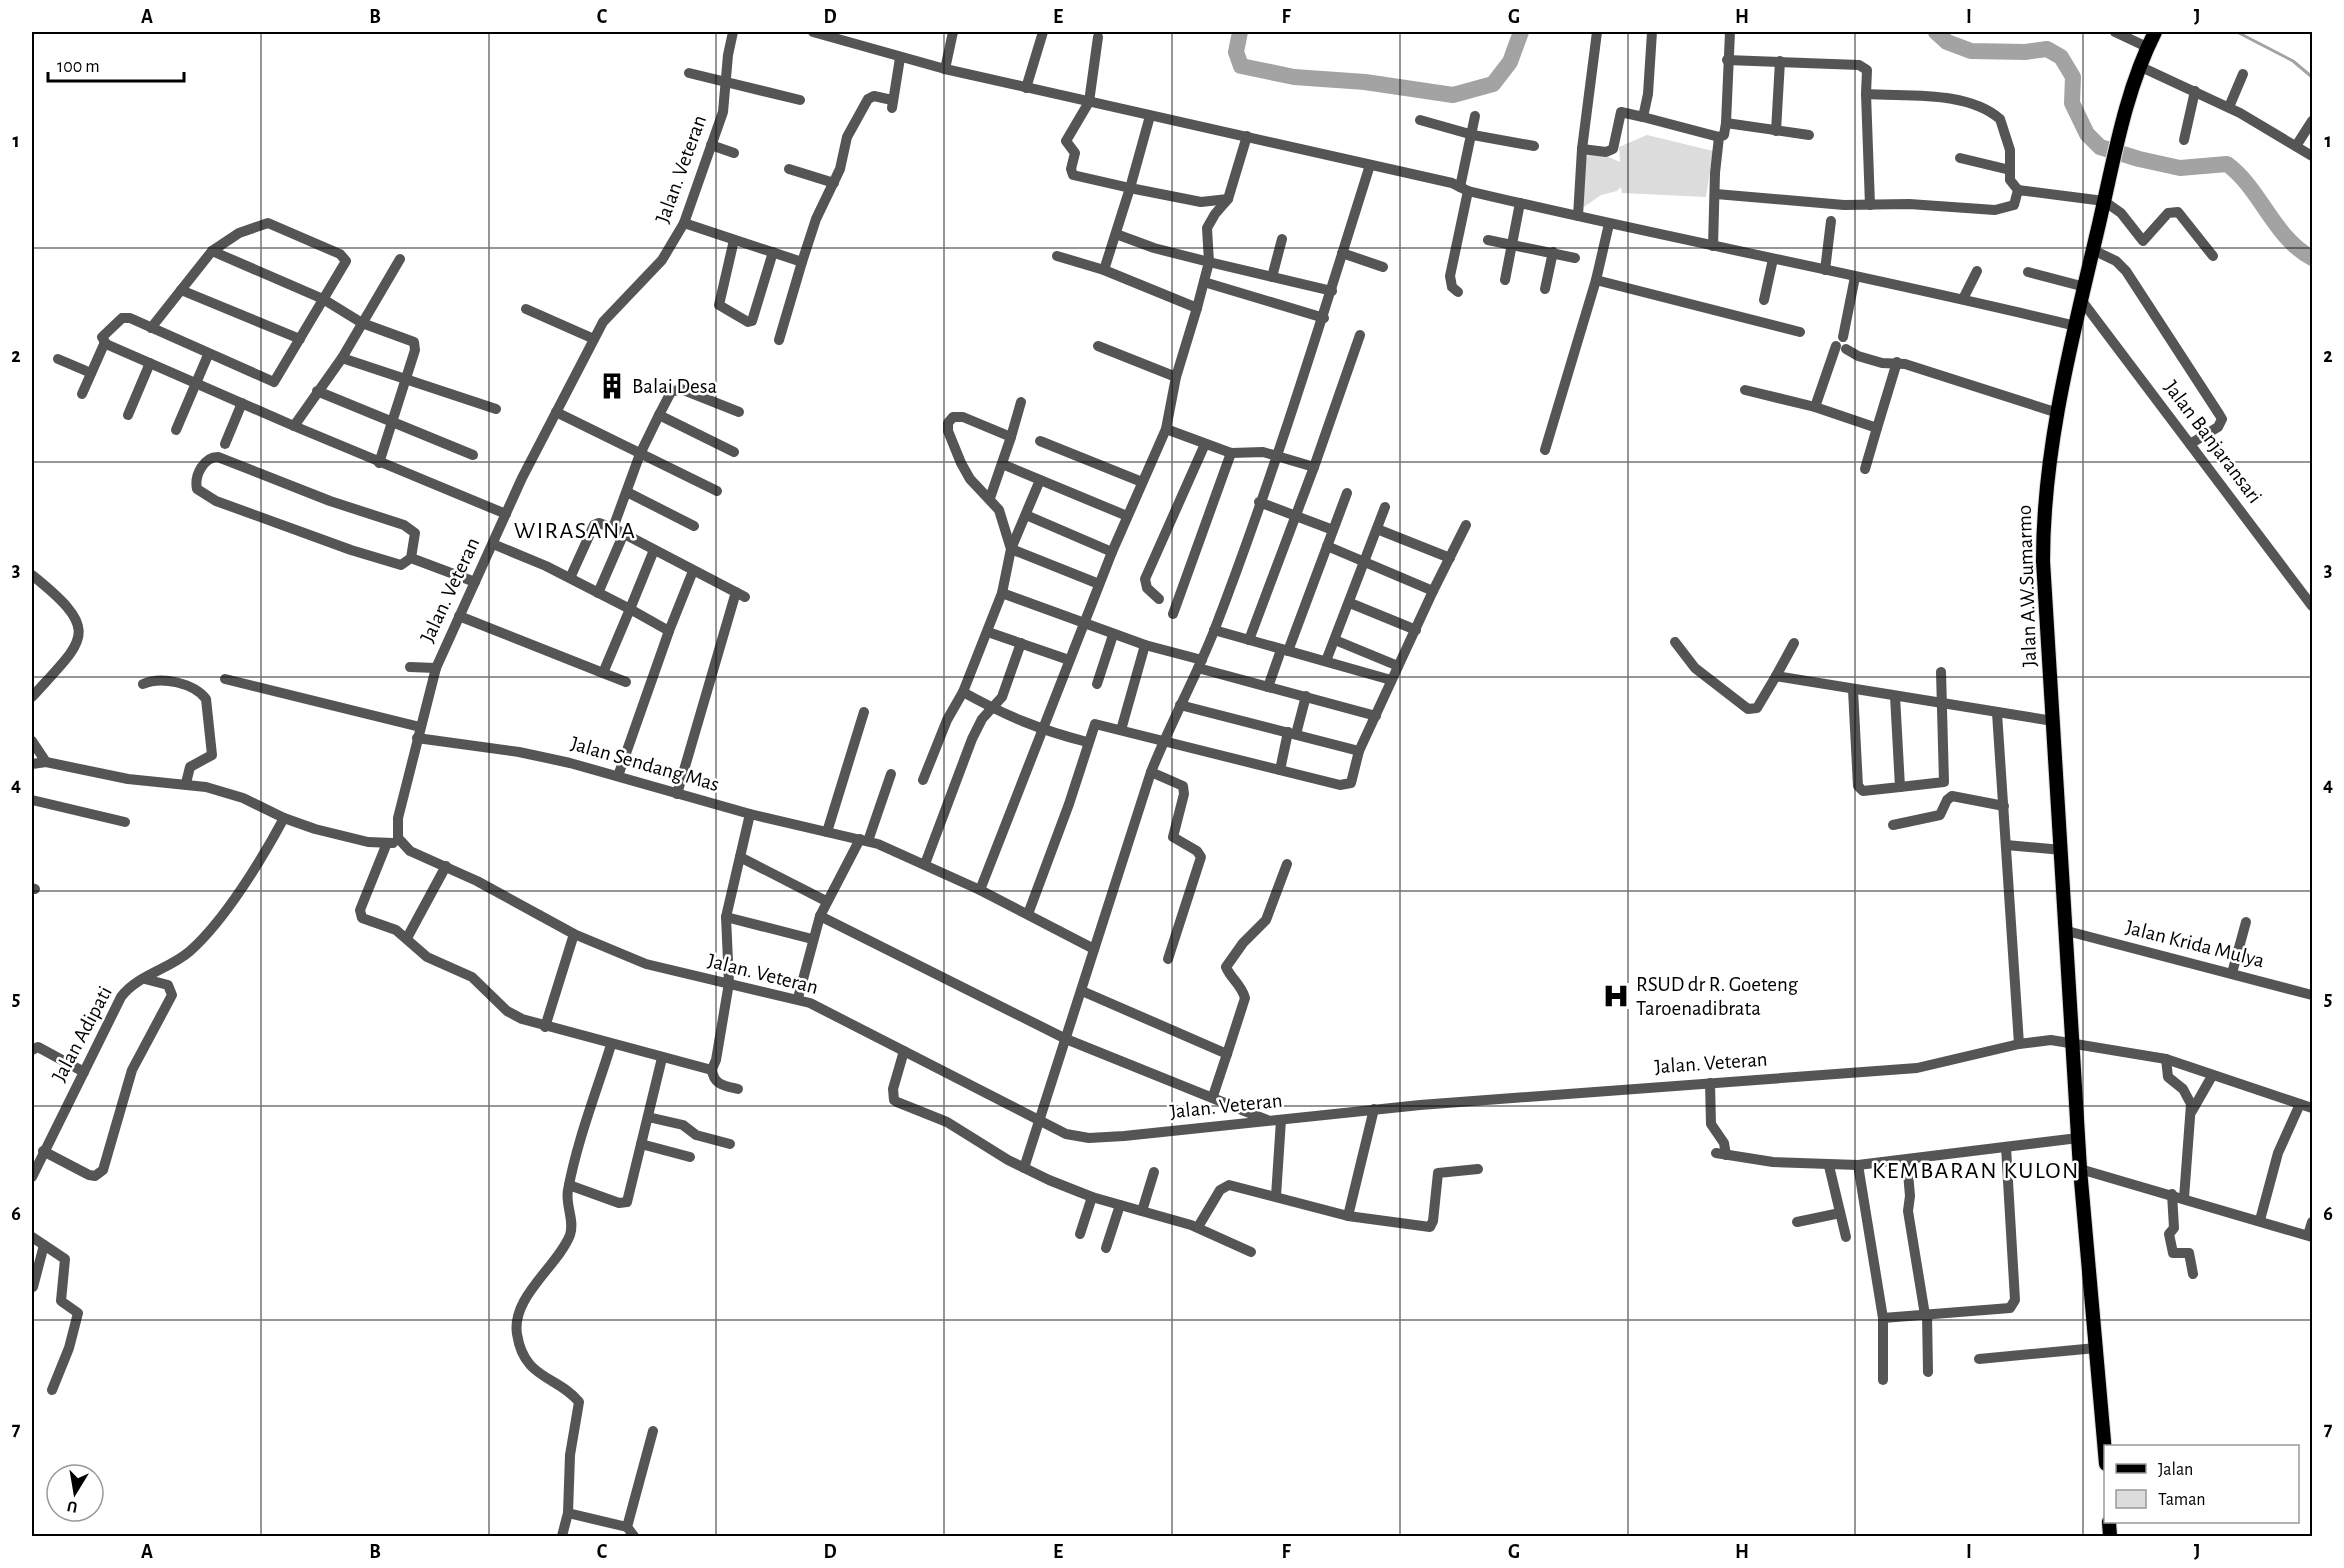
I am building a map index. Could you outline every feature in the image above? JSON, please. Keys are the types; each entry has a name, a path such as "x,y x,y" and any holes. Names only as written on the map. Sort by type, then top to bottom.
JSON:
{"main road":[{"name":"Jalan A.W.Sumarmo","path":"2104,1445 2080,1169 2043,561 2043,516 2047,470 2058,413 2104,201 2139,66 2155,32"}],"street":[{"name":"Jalan. Veteran","path":"734,32 728,54 723,112 684,223 662,260 612,312 594,339 506,514 436,668 398,818 397,831 402,842 416,854 446,867 574,934 646,964 798,998 1038,1121 1072,1135 1103,1138 1374,1109 1917,1068 2019,1044 2050,1040 2166,1059 2313,1108"},
{"path":"813,32 945,69 1452,183 1464,189 1609,224 1964,299 2076,326"},
{"path":"945,69 953,32"},
{"path":"1026,88 1043,32"},
{"path":"1578,216 1582,149 1597,32"},
{"path":"1643,117 1652,32"},
{"path":"1582,149 1606,152 1612,149 1621,112 1719,137 1724,135 1730,32"},
{"path":"2115,32 2147,47"},
{"path":"1098,37 1089,102 1066,138 1066,143 1075,153 1071,172 1087,180 1201,202 1228,199"},
{"path":"779,340 816,219 834,183 843,159 847,137 868,99 874,96 892,104 900,58"},
{"path":"1727,60 1862,66 1868,74 1866,94 1870,205"},
{"path":"1776,131 1780,61"},
{"path":"2139,66 2229,107 2313,156"},
{"path":"689,73 726,80 800,100"},
{"path":"2229,107 2243,74"},
{"path":"2184,140 2195,91"},
{"path":"1866,94 1948,99 1993,114 2000,119 2007,135 2011,157 2010,180 2018,190 2104,201 2121,213 2143,241 2168,213 2178,212 2213,256"},
{"path":"1104,270 1150,116"},
{"path":"1458,292 1452,287 1450,276 1475,116"},
{"path":"1420,120 1473,135 1534,146"},
{"path":"2296,146 2313,121"},
{"path":"1726,123 1809,135"},
{"path":"980,890 1040,730 1127,516 1166,429 1176,377 1209,262 1207,228 1228,199 1247,136"},
{"path":"1713,246 1715,173 1719,137"},
{"path":"711,145 734,153"},
{"path":"1960,158 2010,170"},
{"path":"1024,1168 1151,772 1214,630 1324,318 1370,165"},
{"path":"789,169 834,183"},
{"path":"1716,194 1844,206 1909,204 2006,209 2014,205 2018,190"},
{"path":"1505,280 1520,203"},
{"path":"1825,270 1831,221"},
{"path":"151,328 212,251 238,233 268,223 339,254 346,261 274,382 208,355 151,328 130,318 122,318 102,337 105,342 150,363 506,514"},
{"path":"684,223 802,262"},
{"path":"1545,450 1596,280 1609,224"},
{"path":"1116,234 1154,248 1332,291"},
{"path":"1272,277 1282,239"},
{"path":"734,240 719,305 748,322 752,321 773,252"},
{"path":"1488,240 1575,258"},
{"path":"2093,250 2116,261 2126,271 2222,419 2218,427 2190,444"},
{"path":"212,251 323,299 362,323 414,342 415,350 379,462"},
{"path":"1545,289 1553,252"},
{"path":"1342,253 1383,267"},
{"path":"1057,256 1104,270 1197,308"},
{"path":"294,426 342,358 400,259"},
{"path":"1764,300 1773,259"},
{"path":"1964,299 1977,271"},
{"path":"2028,272 2084,294"},
{"path":"1815,407 1842,344 1855,277"},
{"path":"1596,280 1800,332"},
{"path":"1204,282 1324,318"},
{"path":"181,290 300,339"},
{"name":"Jalan Banjaransari","path":"2084,294 2190,444 2313,606"},
{"path":"526,309 594,339"},
{"path":"1250,640 1360,335"},
{"path":"82,394 105,342"},
{"path":"1842,344 1858,356 1882,363 1897,362 2058,413"},
{"path":"1098,346 1176,377"},
{"path":"176,430 208,355"},
{"path":"342,358 496,409"},
{"path":"58,359 91,373"},
{"path":"1865,469 1897,362"},
{"path":"128,415 150,363"},
{"path":"613,528 640,454 671,392 681,389 739,412"},
{"path":"1745,390 1815,407 1877,428"},
{"path":"317,391 473,455"},
{"path":"990,498 1021,402"},
{"path":"225,444 242,403"},
{"path":"556,412 717,491"},
{"path":"659,415 734,452"},
{"path":"1011,437 959,416 953,417 948,423 948,431 966,472 999,510 1011,549"},
{"path":"1166,429 1231,453 1263,452 1314,467"},
{"path":"1040,441 1142,482"},
{"path":"1159,599 1148,588 1145,579 1205,444"},
{"path":"1173,614 1231,453"},
{"path":"218,457 330,501 405,525 415,533 411,558 403,565 389,562 216,501 197,489 198,473 207,461 218,457"},
{"path":"1002,464 1127,516"},
{"path":"923,780 946,720 963,692 988,632 1002,593 1011,549 1040,480"},
{"path":"627,492 694,526"},
{"path":"1268,687 1328,546 1347,493"},
{"path":"1259,502 1333,530"},
{"path":"1326,661 1385,507"},
{"path":"1026,515 1112,552"},
{"path":"570,578 594,525 599,523 613,528 740,594 677,794"},
{"path":"1028,914 1070,804 1087,742 1095,724 1348,786 1359,751 1391,680 1466,525"},
{"path":"1377,529 1450,558"},
{"path":"598,593 624,534"},
{"path":"493,544 570,578 669,631"},
{"path":"1328,546 1433,591"},
{"path":"1011,549 1099,584"},
{"path":"603,673 654,550"},
{"path":"411,558 475,582"},
{"path":"618,776 669,631 693,571"},
{"path":"32,575 73,613 79,636 71,654 32,697"},
{"path":"1002,593 1113,635 1268,687 1376,716"},
{"path":"1350,603 1416,630"},
{"path":"459,616 626,682"},
{"path":"1214,630 1391,680"},
{"path":"988,632 1069,660"},
{"path":"1097,684 1113,635"},
{"path":"1335,640 1398,666"},
{"path":"1675,642 1695,668 1748,709 1757,708 1794,643"},
{"path":"925,864 972,739 982,719 1002,697 1021,643"},
{"path":"1121,730 1145,645"},
{"path":"410,667 436,668"},
{"path":"1853,690 1859,789 1866,791 1944,782 1941,672"},
{"path":"1776,676 2053,721"},
{"name":"Jalan Sendang Mas","path":"225,678 419,733 519,752 618,776 750,814 864,840 925,864 980,890 1094,949"},
{"path":"143,684 154,681 178,683 194,688 206,699 212,755 190,767 186,783"},
{"path":"963,692 993,709 1040,730 1087,742"},
{"path":"1280,770 1306,696"},
{"path":"1895,696 1900,788"},
{"path":"1180,705 1359,751"},
{"path":"827,832 864,712"},
{"path":"1997,713 2019,1044"},
{"path":"32,741 46,762"},
{"path":"32,764 46,762 128,779 186,783 243,798 284,818 346,837 387,843 402,842"},
{"path":"1151,772 1183,786 1184,794 1173,837 1197,851 1201,857 1168,959"},
{"path":"798,998 812,939 826,901 864,840 891,774"},
{"path":"1893,825 1940,815 1947,800 1952,796 2004,806"},
{"path":"32,800 125,822"},
{"path":"738,1089 720,1084 715,1080 712,1069 729,984 726,917 750,814"},
{"name":"Jalan Adipati","path":"32,1177 121,997 129,988 180,959 201,940 269,845 284,818"},
{"path":"387,843 359,914 364,920 396,930 427,957 472,977 514,1016 611,1045 712,1069"},
{"path":"2006,844 2062,850"},
{"path":"740,857 826,901"},
{"path":"1213,1096 1245,998 1239,983 1230,976 1226,967 1243,943 1266,920 1287,864"},
{"path":"407,938 446,867"},
{"path":"820,916 1066,1039 1275,1120 1276,1196"},
{"path":"726,917 812,939"},
{"path":"2232,973 2246,922"},
{"name":"Jalan Krida Mulya","path":"2067,931 2313,994"},
{"path":"545,1027 574,934"},
{"path":"43,1151 89,1175 95,1176 104,1170 132,1070 172,995 168,985 145,979"},
{"path":"1082,992 1227,1054"},
{"path":"562,1536 568,1514 570,1455 579,1402 535,1371 520,1346 516,1322 536,1284 570,1235 571,1221 567,1198 569,1185 611,1045"},
{"path":"32,1050 38,1047 84,1072"},
{"path":"904,1051 893,1089 894,1100 947,1122 1024,1168 1092,1197 1197,1227 1251,1252"},
{"path":"569,1185 625,1203 662,1058"},
{"path":"2166,1059 2168,1077 2189,1097 2192,1111 2184,1198"},
{"path":"2192,1111 2212,1076"},
{"path":"1710,1083 1711,1124 1724,1143 1721,1154 1766,1162 1829,1166 1857,1165 1906,1161 2078,1138"},
{"path":"2260,1220 2278,1153 2300,1104"},
{"path":"1348,1216 1374,1109"},
{"path":"648,1117 683,1125 696,1135 730,1144"},
{"path":"641,1144 690,1157"},
{"path":"1883,1318 2010,1308 2014,1305 2006,1147"},
{"path":"1906,1161 1910,1196 1908,1211 1926,1315 1928,1372"},
{"path":"1857,1165 1883,1318 1883,1380"},
{"path":"1829,1166 1846,1237"},
{"path":"1197,1227 1223,1186 1229,1185 1348,1216 1430,1227 1433,1221 1438,1173 1478,1169"},
{"path":"2080,1169 2310,1236 2313,1222"},
{"path":"1142,1211 1154,1172"},
{"path":"2172,1194 2174,1228 2169,1234 2173,1253 2190,1253 2193,1274"},
{"path":"1080,1234 1092,1197"},
{"path":"1106,1248 1120,1205"},
{"path":"1797,1222 1840,1213"},
{"path":"32,1237 64,1259 61,1301 78,1313 69,1348 52,1390"},
{"path":"33,1287 44,1245"},
{"path":"1979,1359 2096,1348"},
{"path":"627,1527 653,1431"},
{"path":"568,1514 627,1527 634,1536"}],"green space":[{"path":"1647,135 1713,151 1706,197 1622,193 1621,187 1617,191 1601,195 1584,207 1581,205 1584,163 1588,154 1604,155 1620,162 1619,147"}],"waterway":[{"path":"1240,32 1236,52 1241,66 1294,77 1365,82 1453,95 1493,84 1510,62 1521,32"},
{"path":"1936,32 1947,42 1971,51 2025,52 2047,49 2061,57 2073,77 2072,103 2087,134 2100,147 2180,168 2227,164 2249,186 2287,238 2312,258"},
{"path":"2237,32 2293,61 2312,77"}],"place":[{"name":"Balai Desa","path":"612,386"},
{"name":"RSUD dr R. Goeteng Taroenadibrata","path":"1616,996"}],"district":[{"name":"WIRASANA","path":"575,531"},
{"name":"KEMBARAN KULON","path":"1976,1171"}]}
